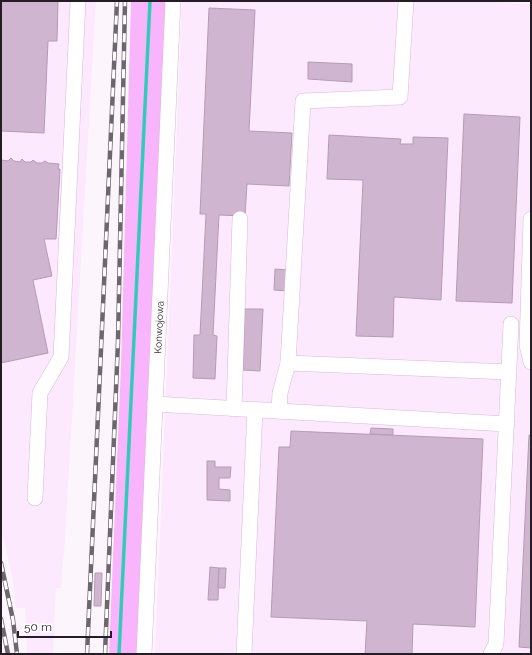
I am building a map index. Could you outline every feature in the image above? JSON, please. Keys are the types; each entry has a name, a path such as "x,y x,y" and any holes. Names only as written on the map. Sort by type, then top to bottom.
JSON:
{"street":[{"path":"35,498 40,393 61,357 78,1"},
{"name":"Konwojowa","path":"144,654 173,1"},
{"path":"279,411 280,393 288,363 303,101 400,97 406,1"},
{"path":"234,409 240,219"},
{"path":"531,219 527,345 531,362"},
{"path":"491,654 496,644 511,324"},
{"path":"288,363 509,372"},
{"path":"155,404 507,424"},
{"path":"244,654 255,410"}],"shaded area":[{"path":"1,1 96,1 65,540 61,588 56,588 53,654 27,654 25,608 16,608 12,575 2,533"},
{"path":"131,1 167,1 137,654 109,654 121,365"},
{"path":"182,1 467,1 531,4 531,654 155,654"}],"building":[{"path":"1,1 58,1 57,41 48,41 44,133 1,131"},
{"path":"209,8 255,10 249,131 292,133 289,186 247,184 245,216 219,215 213,335 217,336 215,379 193,378 194,335 200,335 206,214 200,214"},
{"path":"308,62 352,64 352,82 308,79"},
{"path":"464,114 520,117 512,303 456,301"},
{"path":"329,135 401,139 400,144 413,144 413,137 448,138 441,300 394,297 393,337 356,336 363,180 327,179"},
{"path":"11,158 14,161 20,162 22,159 25,162 31,162 33,160 37,163 42,163 45,161 48,163 59,164 58,169 60,169 56,239 44,239 52,276 33,280 48,353 1,363 1,160 8,161"},
{"path":"275,269 288,270 287,291 274,290"},
{"path":"245,309 263,309 260,371 243,370"},
{"path":"371,428 393,429 393,435 370,434"},
{"path":"291,431 483,439 475,627 413,624 412,654 365,654 367,621 271,617 279,447 290,447"},
{"path":"529,435 531,435 531,648 519,647"},
{"path":"207,461 215,461 215,467 231,467 230,478 219,478 219,489 230,490 230,501 207,500"},
{"path":"210,567 219,568 218,600 208,600"},
{"path":"219,568 226,568 225,588 218,588"},
{"path":"95,573 102,573 101,606 94,606"}],"waterway":[{"path":"119,654 150,1"}],"railway":[{"path":"87,654 117,1"},
{"path":"105,654 118,341 125,1"},
{"path":"1,563 13,620 17,654"},
{"path":"1,619 8,654"}]}
